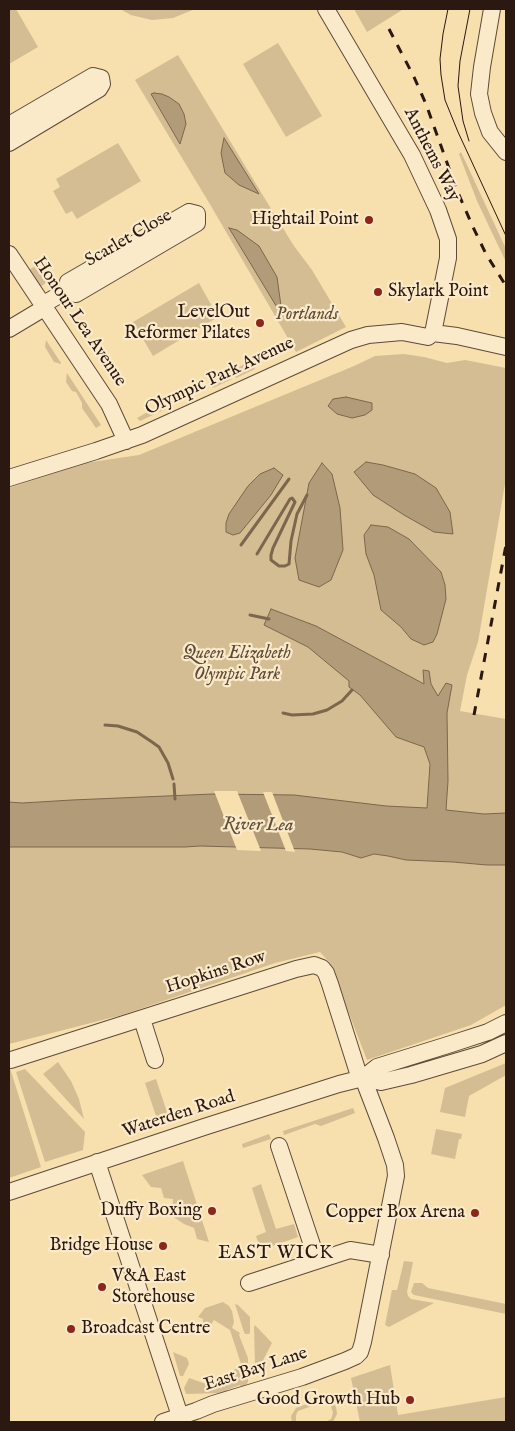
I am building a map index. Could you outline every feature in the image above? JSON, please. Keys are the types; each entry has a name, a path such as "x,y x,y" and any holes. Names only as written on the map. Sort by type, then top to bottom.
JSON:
{"street":[{"name":"Anthems Way","path":"326,9 412,155 438,210 448,239 448,258 433,333"},
{"path":"492,9 479,94 486,123 495,139 506,152"},
{"path":"9,125 93,76 101,78 102,84 99,89 9,143"},
{"name":"Scarlet Close","path":"189,212 197,214 197,223 76,294 68,290 68,282 189,212"},
{"name":"Honour Lea Avenue","path":"9,254 109,404 126,441"},
{"name":"Scarlet Close","path":"9,329 68,290"},
{"name":"Olympic Park Avenue","path":"9,478 126,441 351,340 368,335 402,332 428,337 433,333 503,346"},
{"name":"Hopkins Row","path":"11,1060 296,969 314,965 322,968 326,973 362,1079"},
{"path":"142,1019 154,1060"},
{"name":"Waterden Road","path":"362,1079 377,1067 488,1032 506,1023"},
{"name":"Waterden Road","path":"9,1192 339,1084 362,1079 381,1082 411,1075 482,1054 506,1043"},
{"path":"249,1283 350,1250 381,1255 396,1176 392,1156 362,1079"},
{"path":"279,1146 317,1260"},
{"path":"96,1162 180,1416"},
{"name":"East Bay Lane","path":"163,1422 222,1401 302,1377 353,1358 360,1352 363,1342 381,1255"}],"green space":[{"path":"9,9 16,9 38,47 9,64"},
{"path":"120,9 195,9 173,18 152,20 131,15"},
{"path":"354,9 401,9 402,10 367,32"},
{"path":"278,43 322,116 286,137 243,64"},
{"name":"Portlands","path":"178,55 276,217 312,270 346,327 296,352 135,80"},
{"path":"118,143 141,181 77,219 72,211 66,214 53,191 60,187 56,179"},
{"path":"461,152 506,249 505,260 477,201 459,154"},
{"path":"37,265 47,282 39,288 27,271"},
{"path":"199,283 218,317 153,356 133,322"},
{"path":"46,340 61,364 54,362 45,347"},
{"name":"Queen Elizabeth Olympic Park","path":"404,354 447,363 465,360 506,368 506,478 478,642 467,675 460,711 506,719 506,1005 471,1025 367,1060 329,962 320,952 275,963 122,1015 9,1044 9,488 85,463 139,455 375,356"},
{"path":"251,360 255,369 236,378 233,371"},
{"path":"67,373 101,425 96,428 82,408 82,403 76,392 72,391 66,382"},
{"path":"227,375 232,379 213,388 211,385"},
{"path":"167,401 170,407 140,421 137,418"},
{"path":"58,1062 71,1081 79,1099 84,1119 43,1074"},
{"path":"506,1063 506,1075 469,1096 465,1117 440,1112 445,1088"},
{"path":"9,1065 41,1167 9,1178"},
{"path":"25,1069 85,1132 83,1150 45,1162 16,1072"},
{"path":"156,1079 169,1118 158,1122 145,1083"},
{"path":"353,1108 355,1113 321,1126 315,1124 284,1135 283,1131"},
{"path":"436,1129 462,1134 461,1139 459,1139 455,1159 431,1154"},
{"path":"269,1134 271,1139 243,1148 242,1144"},
{"path":"183,1161 209,1242 197,1239 194,1228 172,1216 173,1199 164,1198 161,1188 151,1187 142,1175"},
{"path":"261,1184 276,1229 294,1224 298,1237 261,1250 256,1236 266,1232 252,1188"},
{"path":"404,1261 413,1262 407,1292 408,1296 411,1299 434,1303 389,1327 385,1325 392,1290 397,1290"},
{"path":"414,1283 422,1283 428,1288 506,1304 506,1314 414,1295 411,1292"},
{"path":"223,1302 232,1311 234,1322 232,1328 240,1333 239,1335 248,1358 248,1382 246,1385 241,1387 240,1385 222,1393 186,1394 184,1388 189,1378 215,1387 226,1376 235,1380 233,1371 241,1364 230,1330 214,1320 208,1329 205,1323 203,1323 203,1319 198,1317 205,1308"},
{"path":"235,1304 250,1317 249,1334 244,1332"},
{"path":"255,1325 272,1343 259,1368 255,1365"},
{"path":"173,1352 187,1358 189,1364 183,1376 180,1376"},
{"path":"390,1365 398,1415 506,1397 506,1422 360,1422 351,1378"},
{"path":"320,1399 332,1401 336,1407 337,1414 333,1422 325,1422 331,1419 333,1413 331,1406 323,1402 298,1411 296,1422 292,1422 291,1416 296,1408"}],"water":[{"path":"151,94 169,97 179,104 186,124 180,144"},
{"path":"224,138 259,194 239,185 225,173 221,153"},
{"path":"229,228 237,230 259,246 277,277 281,306 278,309"},
{"path":"346,397 372,403 372,410 365,415 352,418 337,414 328,406 333,399"},
{"path":"366,462 415,474 436,488 450,512 453,534 434,532 373,495 354,472"},
{"path":"322,463 332,474 340,508 343,550 331,580 319,587 299,580 295,558 309,483"},
{"path":"274,468 283,475 271,495 240,533 233,535 226,532 229,514 248,486 260,474"},
{"path":"371,525 388,527 409,539 441,572 445,585 446,599 437,634 433,642 424,645 411,639 401,627 381,610 374,575 366,554 364,535"},
{"name":"River Lea","path":"271,609 316,626 424,684 423,670 429,671 431,684 438,696 446,683 452,685 447,713 448,781 446,810 484,814 506,813 506,865 406,860 374,854 361,858 342,852 310,849 200,846 9,847 9,802 22,803 213,794 294,795 386,806 427,808 430,764 424,747 396,737 360,695 349,687 349,681 308,647 264,625"}],"pier":[{"path":"214,791 237,791 261,851 237,850"},
{"path":"263,792 272,792 295,852 286,851"}],"waterway":[{"path":"241,545 289,479"},
{"path":"257,554 292,498 295,502 271,555 271,560 279,566 289,564 291,541 297,514 307,495"},
{"path":"250,615 269,619"},
{"path":"283,713 292,715 313,714 327,710 342,701 352,690"},
{"path":"105,725 118,726 137,732 159,747 168,763 173,779"},
{"path":"174,784 175,799"}],"tram line":[{"path":"448,9 440,59 445,100 506,236"},
{"path":"469,141 463,121 458,86 460,61 470,9"}],"railway":[{"path":"389,29 426,104 456,188 473,227 486,254 506,286"},
{"path":"474,715 506,545"}],"place":[{"name":"Hightail Point","path":"369,220"},
{"name":"Skylark Point","path":"378,292"},
{"name":"LevelOut Reformer Pilates","path":"260,323"},
{"name":"Duffy Boxing","path":"212,1211"},
{"name":"Copper Box Arena","path":"475,1213"},
{"name":"Bridge House","path":"163,1246"},
{"name":"V&A East Storehouse","path":"102,1287"},
{"name":"Broadcast Centre","path":"71,1329"},
{"name":"Good Growth Hub","path":"410,1400"}],"district":[{"name":"EAST WICK","path":"276,1254"}]}
